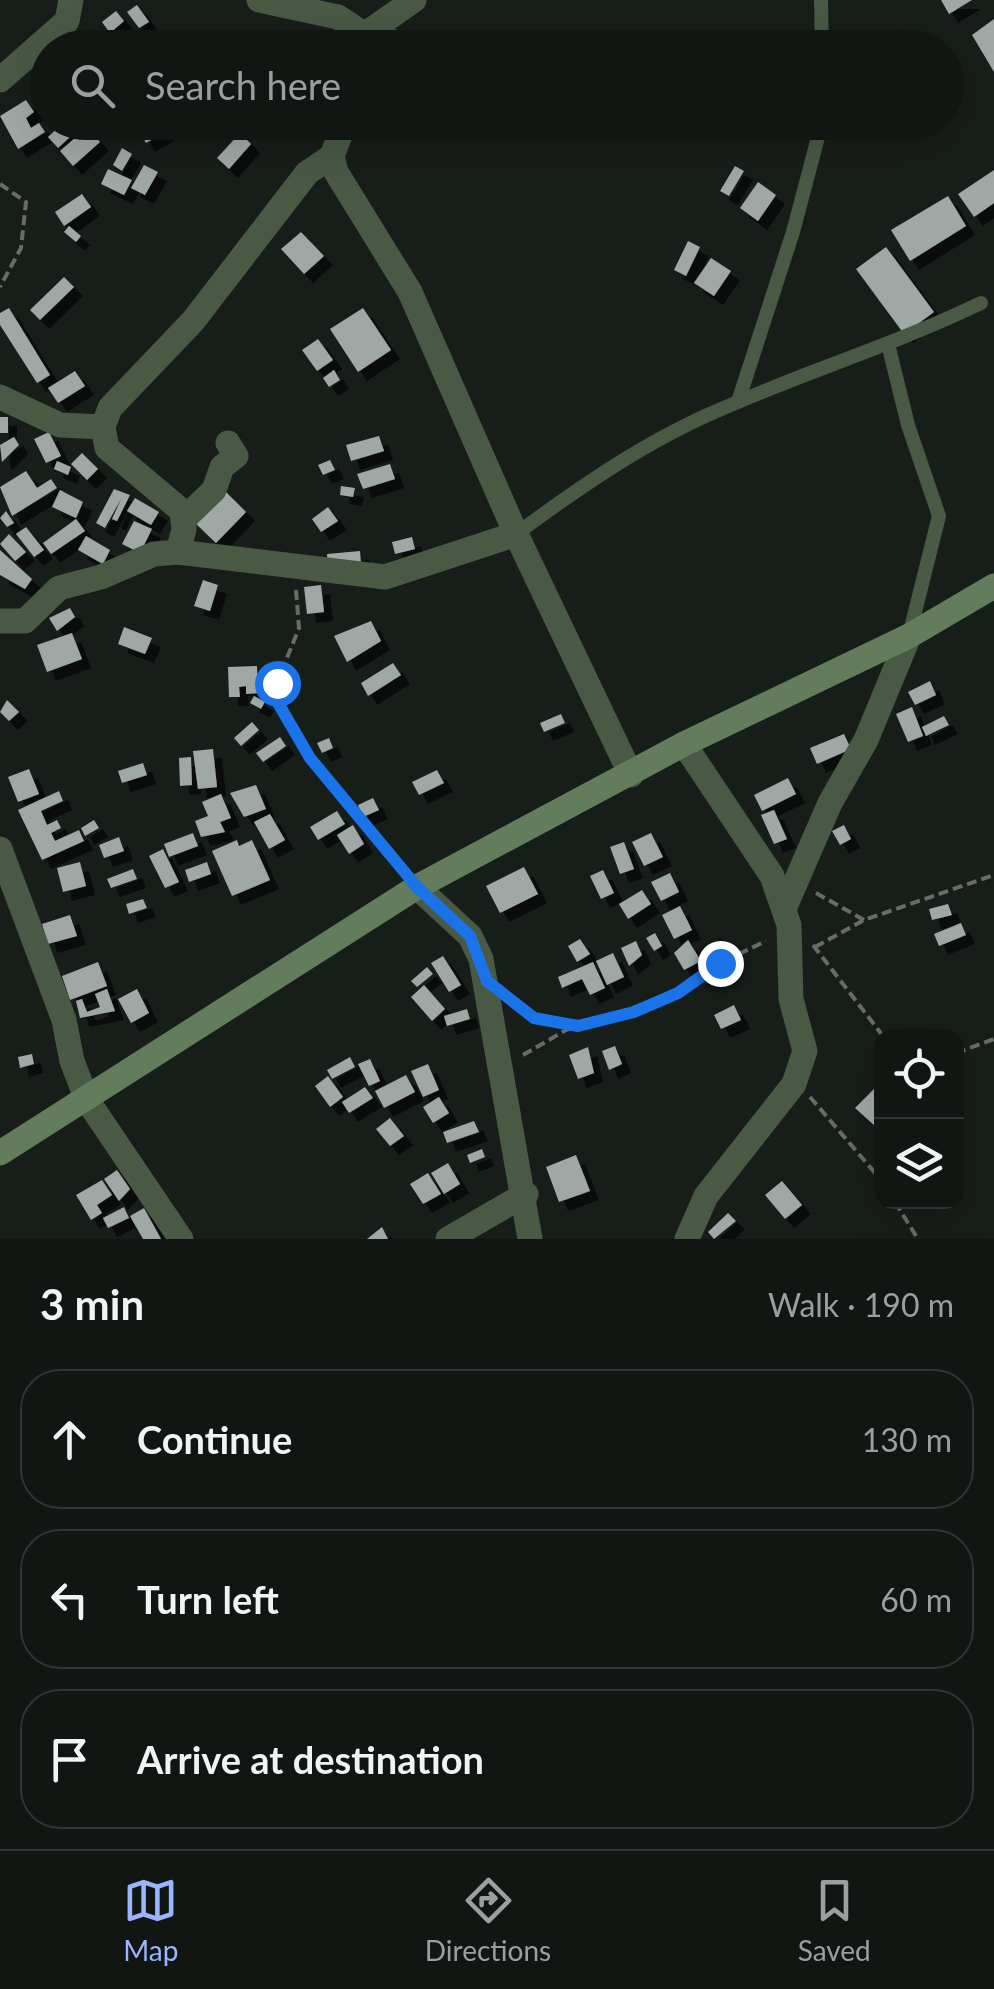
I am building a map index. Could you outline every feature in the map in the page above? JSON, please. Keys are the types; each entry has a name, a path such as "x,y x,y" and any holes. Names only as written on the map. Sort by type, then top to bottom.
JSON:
{"street":[{"path":"56,30 67,20 71,0"},
{"path":"260,0 338,17 358,30"},
{"path":"378,30 414,0"},
{"path":"0,80 30,53"},
{"path":"178,552 182,510 112,455 103,427 110,408 193,321 307,173 332,156 338,140"},
{"path":"332,156 345,190 410,292 516,534 631,775"},
{"path":"0,397 60,424 103,427"},
{"path":"184,520 214,490 222,467 236,456 228,443"},
{"path":"0,621 25,621 43,600 70,583 101,577 154,554 178,552 385,577 516,534"},
{"path":"0,1153 87,1100 251,989 417,887 684,744 908,636 994,586"},
{"path":"687,1239 706,1196 794,1084 805,1051 790,999 786,917 793,883 830,803 866,740 908,636"},
{"path":"684,744 772,876 786,917"},
{"path":"0,849 64,1020 72,1062 87,1100 182,1239"},
{"path":"417,887 470,936 487,981 526,1194 530,1239"},
{"path":"448,1239 526,1194"}],"lane":[{"path":"821,0 822,30"},
{"path":"738,402 818,140"},
{"path":"516,534 656,441 738,402 982,303"},
{"path":"888,344 908,424 939,516 908,636"}],"path":[{"path":"0,184 26,202 21,248 0,287"},
{"path":"291,567 299,628 277,683 278,703 310,758 417,887"},
{"path":"815,947 864,920 994,874"},
{"path":"793,883 842,904 864,920"},
{"path":"505,1075 521,1057 578,1026 634,1012 678,993 786,917 815,947 878,1029"},
{"path":"487,981 534,1018 578,1026"},
{"path":"964,1050 994,1039"},
{"path":"794,1084 874,1172"},
{"path":"899,1209 918,1239"}],"building":[{"path":"941,0 972,0 949,14"},
{"path":"137,5 149,22 139,28 127,12"},
{"path":"116,11 124,21 114,30 108,30 102,22"},
{"path":"994,19 994,72 972,35"},
{"path":"26,100 30,106 26,118 32,140 18,149 0,116"},
{"path":"51,140 67,140 58,148"},
{"path":"73,140 100,142 73,166 60,151"},
{"path":"234,140 247,140 251,144 229,169 217,158"},
{"path":"122,148 132,154 122,171 113,165"},
{"path":"144,165 158,172 145,195 131,188"},
{"path":"735,166 744,171 729,196 720,191"},
{"path":"108,169 132,180 124,195 101,184"},
{"path":"994,170 994,203 974,217 958,194"},
{"path":"758,182 776,195 758,221 740,208"},
{"path":"82,194 91,207 64,226 55,212"},
{"path":"948,196 966,226 910,261 891,230"},
{"path":"69,226 81,236 76,242 64,232"},
{"path":"301,232 324,256 304,274 281,249"},
{"path":"688,241 700,247 686,276 674,270"},
{"path":"886,247 934,312 904,334 856,269"},
{"path":"711,258 731,271 714,296 694,283"},
{"path":"64,277 74,287 40,320 30,310"},
{"path":"9,308 50,375 37,383 0,325 0,313"},
{"path":"363,308 391,350 358,372 330,329"},
{"path":"318,339 333,360 317,371 302,350"},
{"path":"334,370 340,380 329,387 323,378"},
{"path":"75,371 85,386 58,403 48,388"},
{"path":"0,417 8,417 8,433 0,433"},
{"path":"49,432 61,456 46,463 34,439"},
{"path":"379,436 384,451 351,461 346,445"},
{"path":"14,437 19,445 2,462 0,445"},
{"path":"82,453 98,469 87,480 71,464"},
{"path":"330,460 335,470 323,475 318,465"},
{"path":"57,461 71,467 68,475 54,469"},
{"path":"390,464 395,479 363,489 357,474"},
{"path":"26,471 37,488 51,479 57,488 12,516 0,487"},
{"path":"341,486 355,488 353,497 340,495"},
{"path":"114,489 130,495 117,521 112,519 121,499 105,528 96,523"},
{"path":"60,490 83,502 76,518 52,507"},
{"path":"226,492 246,512 216,543 195,523"},
{"path":"135,498 159,512 151,525 127,511"},
{"path":"328,507 338,521 321,532 312,519"},
{"path":"6,511 14,523 7,527 0,518"},
{"path":"76,519 85,531 51,554 43,543"},
{"path":"134,521 152,529 140,553 122,544"},
{"path":"26,527 44,550 34,557 16,534"},
{"path":"9,534 26,552 15,561 0,544"},
{"path":"86,536 110,550 103,564 78,550"},
{"path":"412,537 415,549 395,554 392,542"},
{"path":"0,550 32,579 25,589 0,575"},
{"path":"360,551 361,563 328,566 327,554"},
{"path":"203,580 218,585 210,611 194,606"},
{"path":"321,585 324,612 307,614 304,587"},
{"path":"70,608 75,617 57,631 49,618"},
{"path":"371,621 381,641 347,662 334,636"},
{"path":"124,627 152,638 145,654 118,644"},
{"path":"72,633 82,659 47,672 37,645"},
{"path":"273,663 281,666 274,679 267,676"},
{"path":"393,663 401,675 368,696 361,683"},
{"path":"257,666 258,693 246,694 246,686 239,687 240,697 229,697 228,667"},
{"path":"930,681 936,695 915,705 908,692"},
{"path":"254,696 265,702 261,709 250,703"},
{"path":"7,700 19,712 9,721 0,712"},
{"path":"912,707 923,736 908,742 896,714"},
{"path":"561,714 565,723 544,732 540,723"},
{"path":"944,716 949,725 926,736 922,727"},
{"path":"252,722 259,730 241,746 234,738"},
{"path":"844,734 851,749 817,764 810,748"},
{"path":"280,737 286,746 263,762 256,753"},
{"path":"329,738 333,748 322,753 317,743"},
{"path":"213,749 217,787 198,789 193,751"},
{"path":"191,757 192,785 180,786 179,758"},
{"path":"143,763 147,775 122,783 118,771"},
{"path":"29,769 39,794 18,802 8,777"},
{"path":"437,770 444,783 419,795 412,782"},
{"path":"788,778 796,794 762,811 754,795"},
{"path":"256,785 266,809 244,817 230,793"},
{"path":"59,791 63,801 41,811 47,825 57,820 61,828 51,833 55,841 79,830 84,841 42,860 18,810"},
{"path":"221,794 231,818 220,822 225,832 201,837 195,821 208,816 202,802"},
{"path":"373,798 379,810 363,817 358,805"},
{"path":"774,810 787,839 774,844 761,815"},
{"path":"337,811 345,824 318,840 310,827"},
{"path":"270,814 285,840 269,849 254,822"},
{"path":"94,820 99,828 85,836 81,828"},
{"path":"353,825 364,844 349,854 337,835"},
{"path":"844,825 851,839 840,845 832,831"},
{"path":"193,833 198,846 169,857 164,844"},
{"path":"651,833 663,857 644,866 632,842"},
{"path":"119,837 124,851 104,858 99,845"},
{"path":"237,840 239,846 252,840 270,880 232,896 212,851"},
{"path":"624,842 634,869 620,874 610,847"},
{"path":"163,849 179,882 165,888 149,856"},
{"path":"80,862 86,886 63,892 57,868"},
{"path":"207,862 211,874 189,882 185,870"},
{"path":"524,867 538,894 500,913 486,886"},
{"path":"133,869 137,879 111,888 107,879"},
{"path":"603,870 614,893 601,899 590,876"},
{"path":"670,873 679,892 661,901 651,882"},
{"path":"642,890 651,904 628,919 619,904"},
{"path":"143,899 147,908 129,914 126,904"},
{"path":"948,904 952,915 932,920 929,909"},
{"path":"680,906 692,930 674,939 662,915"},
{"path":"70,915 77,936 48,944 42,924"},
{"path":"961,923 966,935 939,946 934,934"},
{"path":"655,933 662,946 654,951 646,938"},
{"path":"580,939 590,954 577,962 568,946"},
{"path":"688,940 701,961 684,970 674,953"},
{"path":"636,941 642,955 629,966 621,948"},
{"path":"613,953 624,977 607,985 596,961"},
{"path":"443,956 461,985 449,992 431,963"},
{"path":"98,962 107,986 70,1000 62,976"},
{"path":"593,962 605,988 590,995 582,979 562,988 558,977"},
{"path":"427,967 433,974 417,987 411,981"},
{"path":"424,985 445,1009 432,1021 411,997"},
{"path":"107,989 115,1011 80,1018 76,1001 82,999 87,1012 100,1007 95,994"},
{"path":"137,989 149,1013 131,1023 118,999"},
{"path":"734,1005 741,1020 721,1029 714,1015"},
{"path":"467,1009 470,1019 447,1026 444,1016"},
{"path":"615,1046 622,1064 609,1070 602,1051"},
{"path":"588,1047 594,1073 578,1079 569,1055"},
{"path":"32,1054 34,1064 20,1068 18,1057"},
{"path":"350,1057 355,1067 332,1079 327,1070"},
{"path":"370,1059 380,1081 369,1086 358,1064"},
{"path":"428,1064 439,1090 423,1097 411,1071"},
{"path":"406,1075 415,1092 384,1108 375,1091"},
{"path":"328,1076 343,1097 330,1107 315,1086"},
{"path":"365,1087 373,1098 349,1113 342,1102"},
{"path":"874,1089 874,1125 855,1108"},
{"path":"439,1097 449,1113 433,1123 423,1107"},
{"path":"390,1118 404,1136 390,1146 376,1129"},
{"path":"474,1121 479,1132 447,1143 443,1132"},
{"path":"482,1149 485,1157 470,1163 467,1155"},
{"path":"576,1155 590,1191 559,1202 546,1167"},
{"path":"448,1163 460,1184 444,1194 431,1173"},
{"path":"117,1170 130,1189 119,1201 104,1179"},
{"path":"428,1173 441,1194 423,1204 410,1184"},
{"path":"102,1180 112,1195 97,1205 102,1213 91,1220 76,1195"},
{"path":"782,1181 802,1205 785,1219 765,1195"},
{"path":"124,1207 129,1218 108,1228 103,1218"},
{"path":"144,1208 161,1239 143,1239 130,1216"},
{"path":"728,1213 736,1221 714,1239 708,1232"},
{"path":"382,1227 388,1239 367,1239"}],"route":[{"path":"277,683 278,703 310,758 417,887 470,936 482,959 487,981 534,1018 578,1026 634,1012 678,993 720,963"}]}
